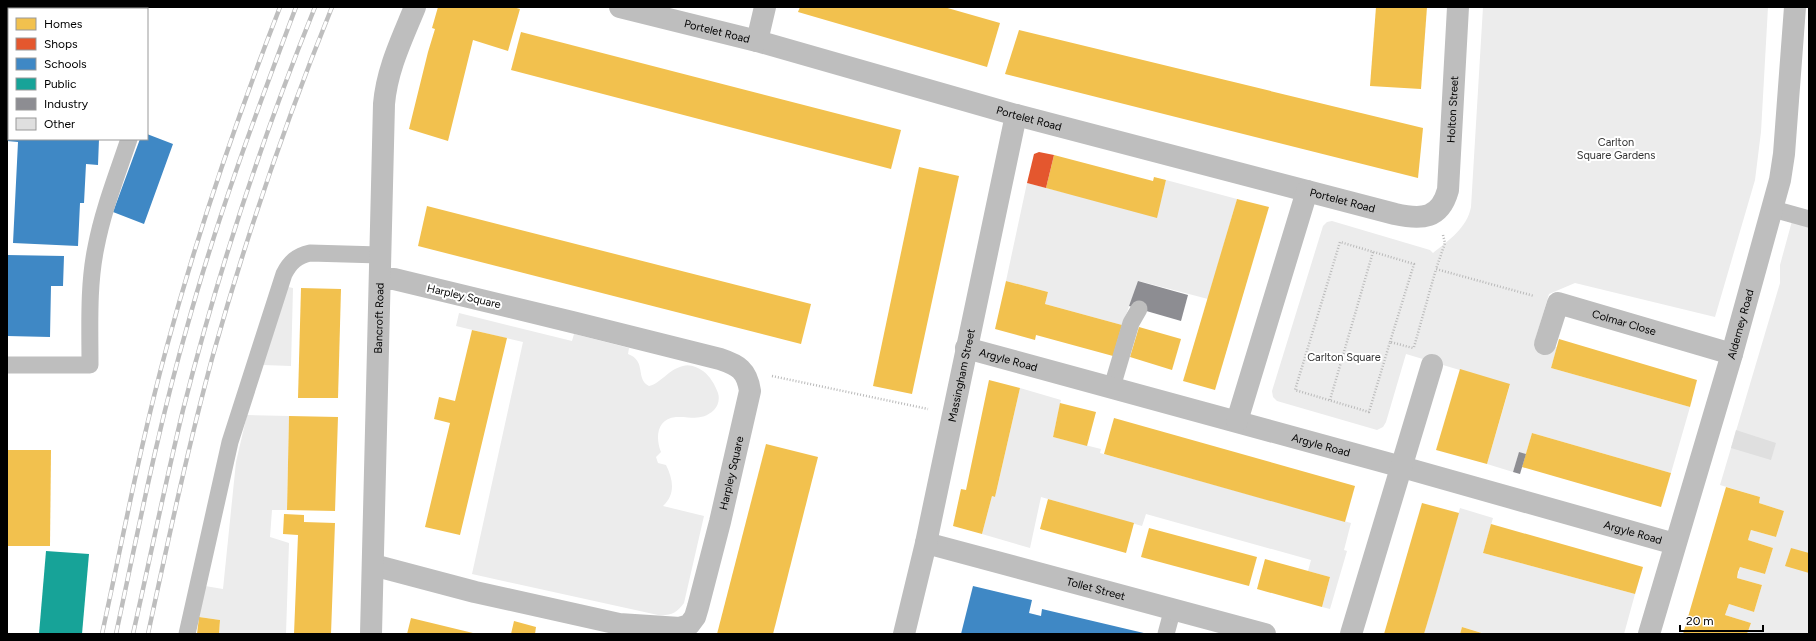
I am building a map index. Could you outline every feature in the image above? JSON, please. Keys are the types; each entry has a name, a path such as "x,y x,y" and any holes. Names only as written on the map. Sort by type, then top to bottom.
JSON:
{"street":[{"name":"Bancroft Road","path":"371,634 380,255 386,88 393,62 415,7"},
{"name":"Portelet Road","path":"620,7 757,41 1016,115 1407,217 1418,218 1428,216 1438,210"},
{"path":"757,41 765,7"},
{"name":"Holton Street","path":"1438,210 1445,200 1448,190 1458,7"},
{"name":"Alderney Road","path":"1649,634 1774,208 1784,154 1795,7"},
{"name":"Massingham Street","path":"904,634 926,543 1016,115"},
{"path":"1237,421 1307,191"},
{"name":"Harpley Square","path":"373,565 618,629 680,628 689,625 695,617 720,522 750,391 748,379 741,369 720,359 394,279 380,279"},
{"path":"1546,344 1558,303"},
{"name":"Colmar Close","path":"1558,303 1732,354"},
{"name":"Argyle Road","path":"966,348 1237,421 1676,544"},
{"path":"1351,634 1432,365"},
{"name":"Tollet Street","path":"926,543 1173,608 1265,634"}],"lane":[{"path":"7,364 90,366 91,292 95,248 104,211 129,140"},
{"path":"1774,208 1809,219"},
{"path":"187,634 230,442 286,270 294,259 310,253 380,255"},
{"path":"1112,387 1131,324 1139,309"},
{"path":"1166,634 1173,608"}],"path":[{"path":"1432,365 1411,359 1436,269 1445,243 1438,210"},
{"path":"1340,242 1373,252 1414,264 1369,412 1295,390 1340,242"},
{"path":"1330,400 1373,252"},
{"path":"1436,269 1558,303"},
{"path":"1390,342 1413,348"},
{"path":"741,369 952,414"}],"green space":[{"name":"Carlton Square Gardens","path":"1483,7 1768,7 1761,132 1755,180 1715,317 1575,283 1549,294 1535,340 1557,347 1551,368 1690,407 1671,473 1532,433 1526,454 1519,453 1513,472 1487,464 1510,385 1406,354 1386,422 1383,427 1377,430 1277,401 1273,397 1272,391 1323,226 1327,222 1332,221 1430,250 1433,253 1456,233 1466,221 1471,207"},
{"path":"1166,180 1237,199 1208,299 1139,281 1122,325 1045,304 1048,292 1006,281 1027,183 1066,193 1161,200"},
{"path":"1792,221 1809,226 1809,634 1747,634 1751,623 1725,615 1729,604 1754,612 1762,585 1737,578 1740,567 1765,574 1773,548 1748,540 1751,530 1776,537 1784,511 1759,503 1760,497 1720,485 1780,283 1780,265"},
{"path":"288,287 293,288 291,366 263,365"},
{"path":"459,313 572,341 574,334 629,348 628,354 634,357 637,361 642,379 649,386 653,385 673,370 686,365 698,368 706,373 710,378 719,395 717,406 714,410 705,416 696,418 670,418 661,425 658,435 661,452 656,457 658,463 666,465 672,481 672,491 663,506 704,516 684,603 679,609 670,614 658,615 472,574 523,342 456,326"},
{"path":"1020,388 1061,400 1053,437 1101,449 1100,453 1351,523 1344,550 1347,551 1330,609 1322,607 1330,577 1308,571 1311,560 1146,514 1142,526 1041,497 1030,548 982,534 992,496 995,497"},
{"path":"247,415 289,416 287,510 272,510 270,537 289,543 286,634 219,634 220,620 199,617 205,586 223,589 236,462"},
{"path":"1460,508 1493,518 1483,553 1635,594 1624,634 1486,634 1462,627 1460,634 1424,634"}],"building: Homes":[{"path":"438,7 513,7 520,9 508,51 473,40 448,141 409,129 435,29 432,28"},
{"path":"800,7 944,7 1000,23 987,67 798,12"},
{"path":"1376,7 1427,7 1421,89 1370,86"},
{"path":"1019,30 1423,128 1418,178 1005,74"},
{"path":"521,32 901,130 891,169 511,70"},
{"path":"1054,155 1153,181 1154,177 1166,180 1157,218 1046,188"},
{"path":"919,167 959,176 912,394 873,386"},
{"path":"1237,199 1269,207 1215,390 1183,381"},
{"path":"427,206 811,304 801,344 418,246"},
{"path":"1006,281 1048,292 1045,304 1122,325 1113,356 1036,335 1035,340 995,329"},
{"path":"301,288 341,289 338,398 298,398"},
{"path":"1139,327 1181,339 1172,370 1130,357"},
{"path":"472,330 507,338 460,535 425,527 450,423 434,419 439,397 455,401"},
{"path":"1559,339 1697,380 1690,407 1551,368"},
{"path":"1460,369 1510,384 1487,464 1436,450"},
{"path":"989,380 1020,388 995,497 992,496 982,534 953,526 961,489 966,490"},
{"path":"1060,403 1096,412 1087,446 1053,437"},
{"path":"289,416 338,417 335,511 287,510"},
{"path":"1114,418 1355,486 1345,522 1104,454"},
{"path":"1532,433 1671,473 1661,507 1522,467"},
{"path":"766,444 818,457 773,634 717,634"},
{"path":"7,450 51,450 50,546 7,546"},
{"path":"1726,487 1760,497 1759,503 1784,511 1776,537 1751,530 1748,540 1773,548 1765,574 1740,567 1738,572 1737,578 1762,585 1754,612 1729,604 1725,615 1751,623 1747,634 1683,634"},
{"path":"1048,499 1134,523 1126,553 1040,529"},
{"path":"1422,503 1459,513 1437,590 1424,634 1384,634"},
{"path":"284,514 304,515 304,522 335,523 331,634 294,634 298,535 283,534"},
{"path":"1491,524 1643,567 1635,594 1483,553"},
{"path":"1149,528 1257,557 1249,586 1141,557"},
{"path":"1791,548 1809,553 1809,573 1785,566"},
{"path":"1265,559 1330,577 1322,607 1257,589"},
{"path":"199,617 220,620 219,634 197,634"},
{"path":"411,618 473,633 473,634 407,634"},
{"path":"514,621 536,627 535,634 511,634"},
{"path":"1462,627 1485,634 1460,634"}],"building: Shops":[{"path":"1039,152 1054,155 1046,188 1027,183 1034,154"}],"building: Schools":[{"path":"23,7 147,7 147,8"},
{"path":"8,97 8,140 99,140 98,165 86,164 84,203 80,203 78,246 13,243 18,142 7,141"},
{"path":"148,134 173,144 144,224 113,212 140,140 148,140"},
{"path":"7,255 64,256 63,286 51,286 50,337 7,336"},
{"path":"973,586 1032,600 1029,613 1041,616 1042,609 1148,634 961,634"}],"building: Public":[{"path":"46,551 89,554 82,634 39,634"}],"building: Industry":[{"path":"1138,281 1188,295 1181,321 1129,306"},
{"path":"1519,452 1526,454 1520,474 1513,472"}],"building: Other":[{"path":"1736,430 1776,443 1771,460 1731,448"}],"railway":[{"path":"102,634 149,418 179,303 219,175 280,7"},
{"path":"116,634 140,518 167,403 199,286 238,166 296,7"},
{"path":"133,634 183,410 211,307 259,156 315,7"},
{"path":"148,634 187,459 213,355 253,223 283,136 332,7"}],"park label":[{"name":"Carlton Square","path":"1344,357"}]}
